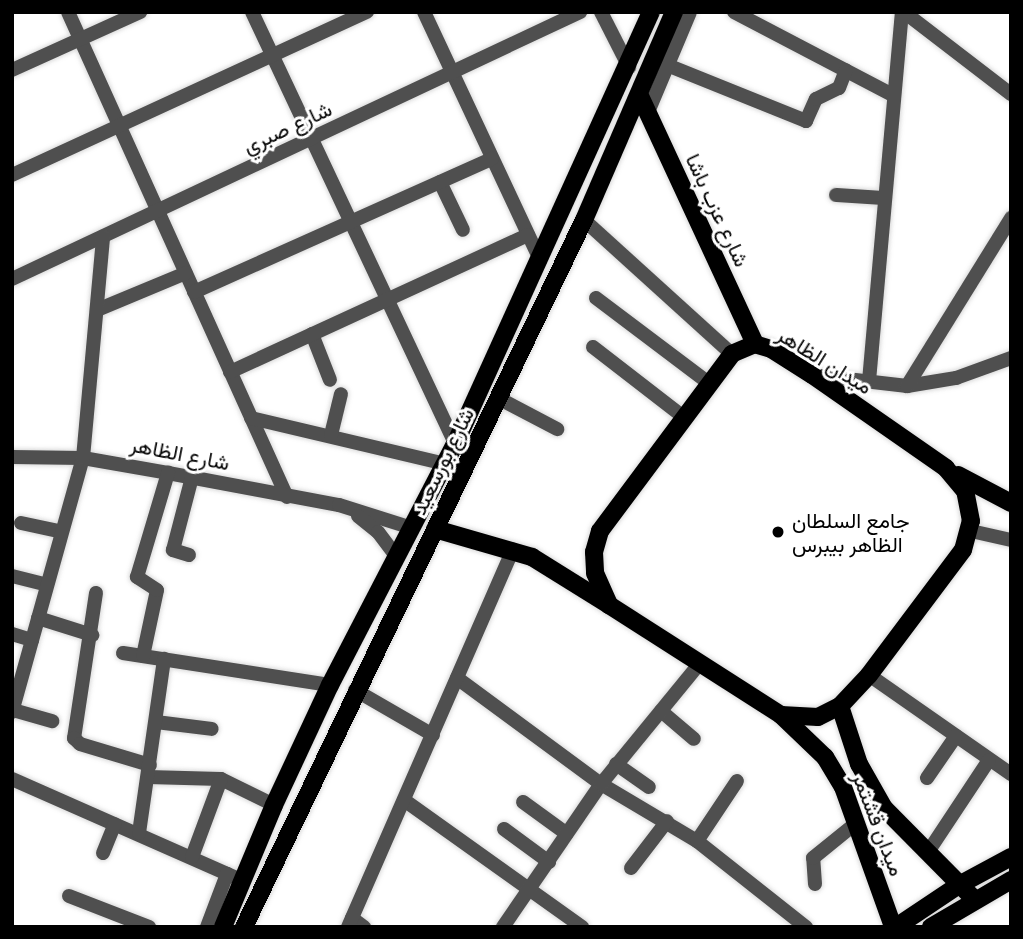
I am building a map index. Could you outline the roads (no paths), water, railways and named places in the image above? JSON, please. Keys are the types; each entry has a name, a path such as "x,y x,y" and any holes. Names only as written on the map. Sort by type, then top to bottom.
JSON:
{"main road":[{"name":"شارع بورسعيد","path":"223,927 234,877 274,805 330,685 455,444 629,67 651,12"},
{"name":"شارع بورسعيد","path":"244,927 355,690 584,219 644,104 674,12"},
{"name":"شارع عزب باشا","path":"644,104 755,344"},
{"name":"ميدان الظاهر","path":"732,354 755,344 771,349 946,468 965,491 971,531"},
{"path":"609,605 594,562 600,531 732,354"},
{"path":"946,468 1011,503"},
{"path":"435,529 513,549 550,566 781,715 818,717 840,706 869,675 963,550 971,531"},
{"name":"ميدان قشتمر","path":"840,706 875,794 895,821 974,899"},
{"name":"ميدان قشتمر","path":"781,715 825,757 856,823 894,927"},
{"path":"894,927 959,885 1011,858"},
{"path":"931,927 974,899 1010,883"}],"street":[{"path":"68,12 287,497"},
{"path":"12,70 139,12"},
{"path":"252,12 455,444 471,453"},
{"path":"12,175 367,12"},
{"path":"424,12 540,260"},
{"name":"شارع صبري","path":"12,279 453,75 580,12"},
{"path":"601,12 629,67"},
{"path":"644,104 667,65 690,12"},
{"path":"734,12 893,95"},
{"path":"869,381 893,95 903,12 1010,91"},
{"path":"667,65 806,121 816,99 839,88 846,71"},
{"path":"194,292 492,159"},
{"path":"440,182 463,230"},
{"path":"836,195 884,198"},
{"path":"907,386 1011,218"},
{"path":"584,219 732,354"},
{"path":"230,372 528,235"},
{"path":"52,722 13,703 83,458 103,237"},
{"path":"97,310 186,273"},
{"path":"596,298 710,384"},
{"path":"312,334 330,380"},
{"path":"593,347 685,418"},
{"path":"812,375 907,386 956,378 1011,358"},
{"path":"331,435 341,394"},
{"path":"498,398 558,429"},
{"path":"251,418 445,464 462,473"},
{"name":"شارع الظاهر","path":"12,457 83,458 191,477 339,505 412,528"},
{"path":"143,656 157,590 137,577 168,473"},
{"path":"189,555 173,550 191,477"},
{"name":"شارع الظاهر","path":"339,505 378,532 396,556"},
{"path":"21,523 60,531"},
{"path":"971,531 1011,540"},
{"path":"355,924 404,800 513,549"},
{"path":"12,576 47,585"},
{"path":"96,593 92,635 74,738 149,771 221,779 274,805"},
{"path":"38,618 92,635"},
{"path":"12,634 32,640"},
{"path":"123,653 330,685"},
{"path":"139,833 163,659"},
{"path":"503,927 601,784 701,663"},
{"path":"869,675 1011,774"},
{"path":"457,678 601,784 697,841 806,927"},
{"path":"355,690 433,735"},
{"path":"661,711 694,739"},
{"path":"156,722 212,729"},
{"path":"927,778 956,736"},
{"path":"928,852 989,761"},
{"path":"617,764 649,787"},
{"path":"12,779 234,877"},
{"path":"192,858 221,779"},
{"path":"697,841 737,781"},
{"path":"404,800 530,890 572,924"},
{"path":"523,802 567,834"},
{"path":"631,867 667,821"},
{"path":"815,884 813,858 856,823"},
{"path":"103,853 115,824"},
{"path":"504,829 549,862"},
{"name":"شارع بورسعيد","path":"207,927 234,877"},
{"path":"69,896 149,927"}],"place":[{"name":"جامع السلطان الظاهر بيبرس","path":"778,532"}]}
